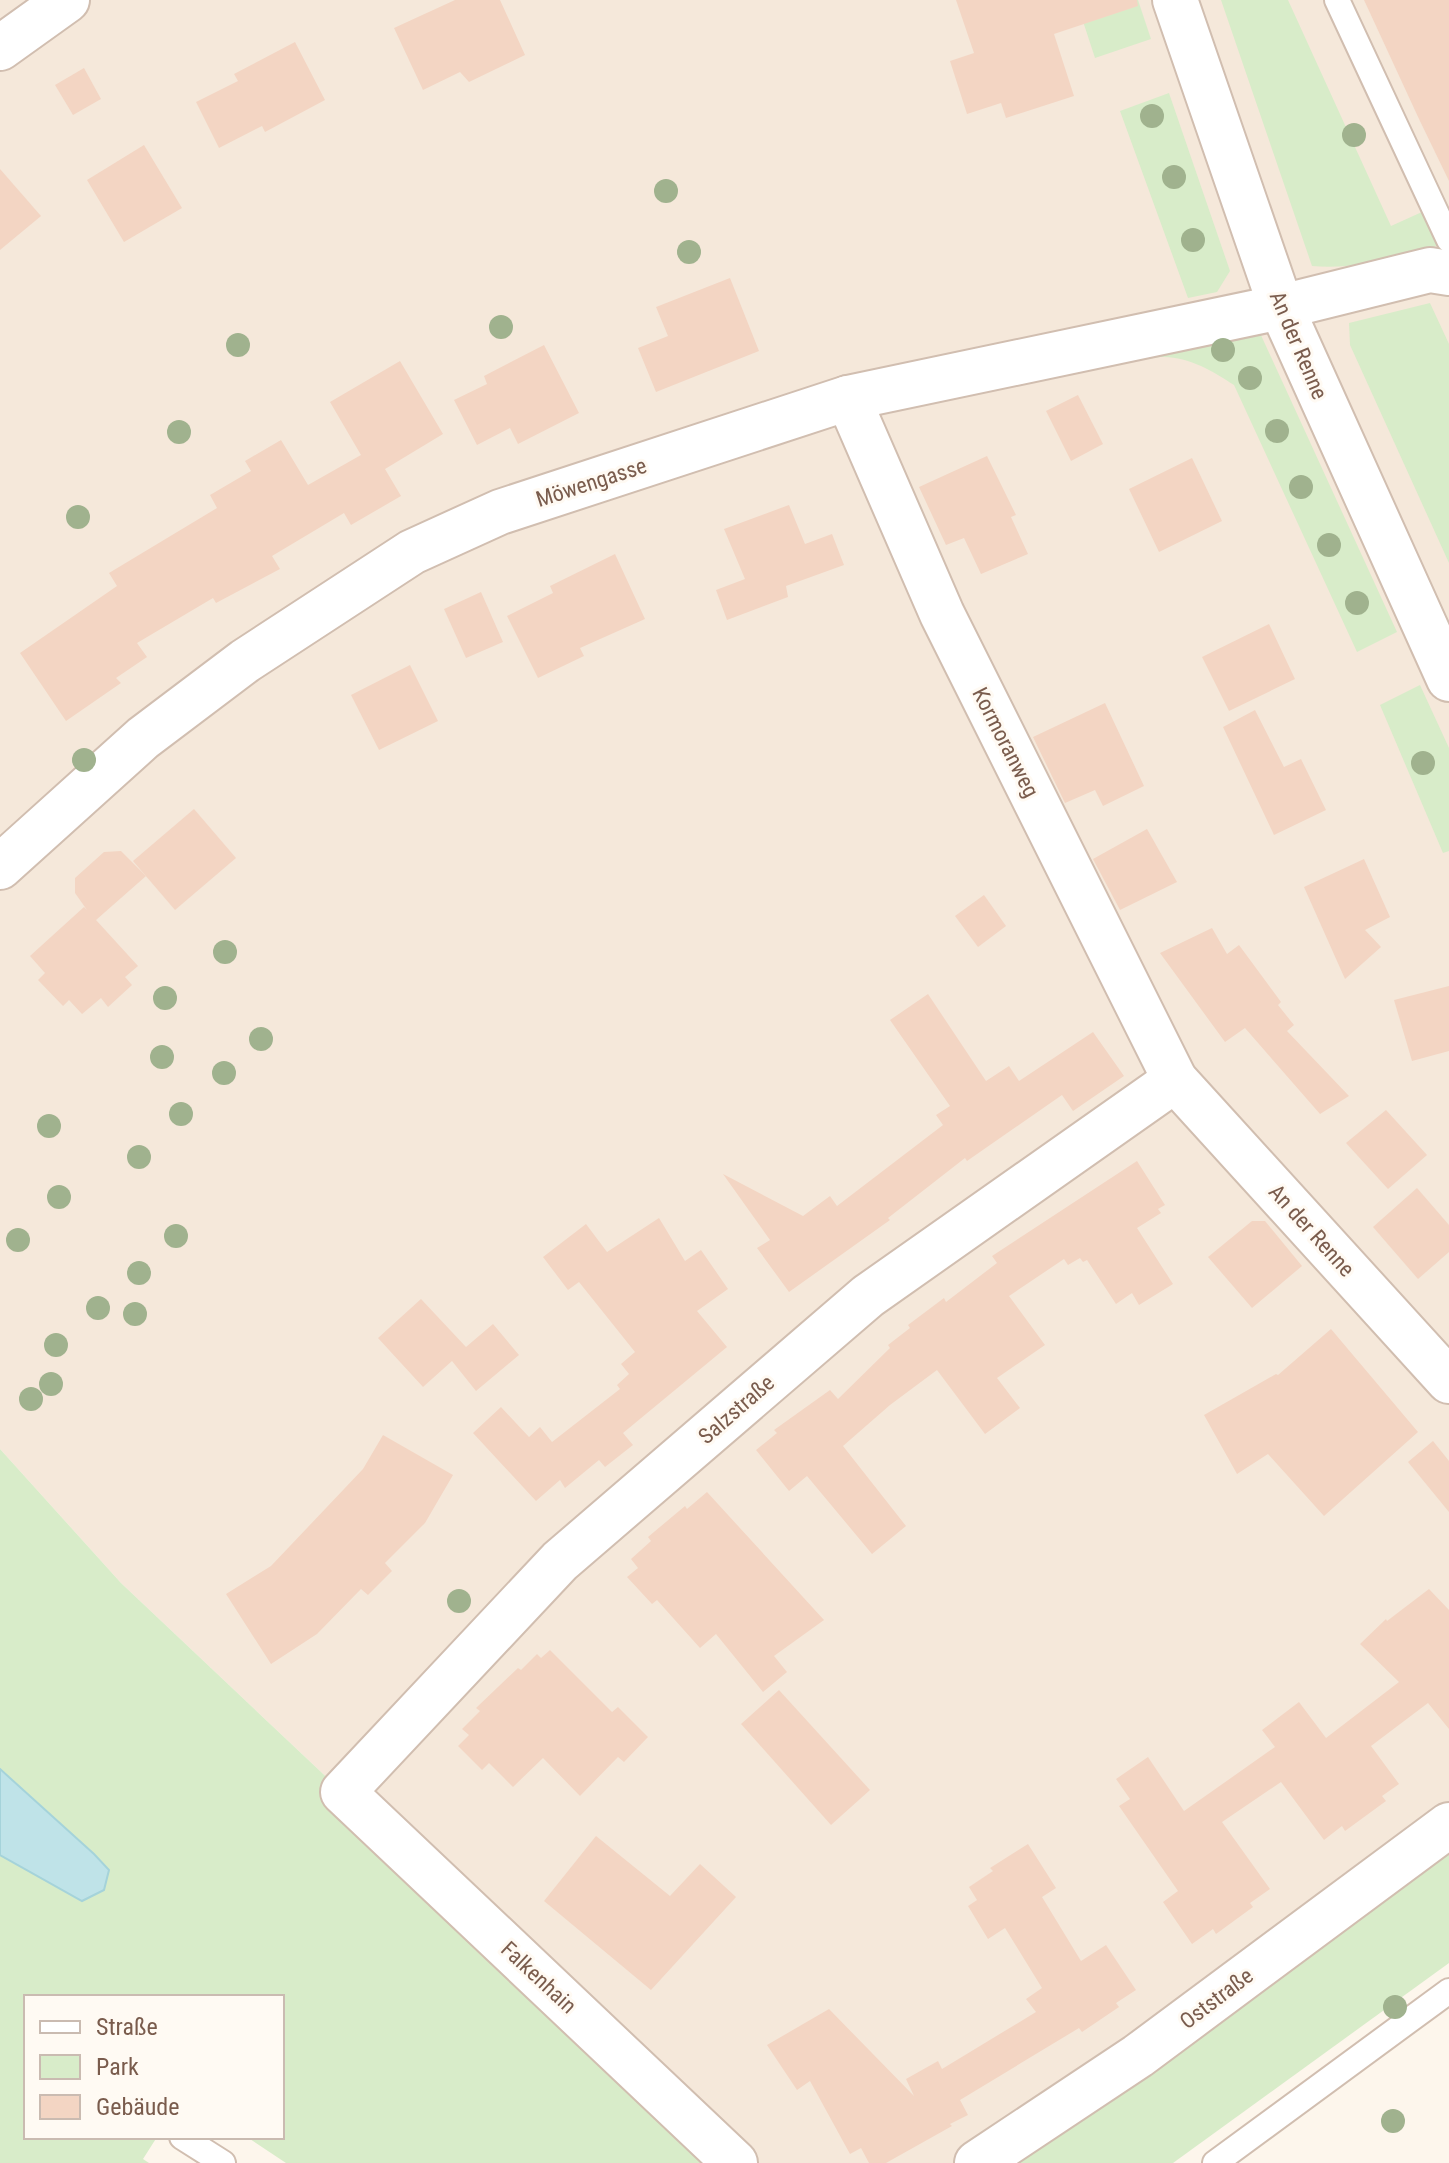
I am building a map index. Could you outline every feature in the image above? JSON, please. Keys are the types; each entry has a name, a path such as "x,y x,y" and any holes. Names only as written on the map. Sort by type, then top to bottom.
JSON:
{"street":[{"path":"0,48 67,0"},
{"name":"An der Renne","path":"1175,0 1281,307 1449,679"},
{"name":"Möwengasse","path":"0,867 143,738 245,661 412,552 500,512 848,398 1281,307 1430,270 1449,273"},
{"name":"Kormoranweg","path":"848,398 942,614 1175,1080"},
{"name":"An der Renne","path":"1175,1080 1449,1381"},
{"name":"Salzstraße","path":"343,1792 560,1561 868,1296 1175,1080"},
{"name":"Falkenhain","path":"343,1792 735,2163"},
{"name":"Oststraße","path":"977,2163 1138,2056 1449,1825"}],"lane":[{"path":"1337,0 1449,240"},
{"path":"1215,2163 1449,1991"},
{"path":"185,2139 223,2163"}],"shaded area":[{"path":"0,0 1449,0 1449,1825 977,2163 735,2163 121,1583 0,1449"}],"green space":[{"path":"1076,0 1138,0 1151,39 1095,58"},
{"path":"1221,0 1288,0 1391,226 1433,207 1449,241 1382,261 1346,266 1312,266"},
{"path":"1169,93 1230,271 1217,292 1188,298 1120,111"},
{"path":"1430,303 1449,344 1449,563 1350,345 1349,323"},
{"path":"1260,333 1397,632 1357,652 1234,385 1204,367 1182,359 1148,359 1144,341"},
{"path":"1420,685 1449,748 1449,851 1443,853 1380,705"},
{"path":"0,1449 121,1583 735,2163 286,2163 250,2139 284,2139 284,1995 24,1995 24,2139 156,2139 143,2159 149,2163 0,2163"},
{"path":"1449,1825 1449,1963 1173,2163 977,2163"}],"water":[{"path":"0,1769 109,1870 104,1890 82,1901 0,1855"}],"building":[{"path":"455,0 500,0 525,55 469,82 460,72 423,90 394,28"},
{"path":"956,0 1137,0 1138,6 1054,34 1074,96 1006,118 1001,103 967,114 950,61 974,53"},
{"path":"1364,0 1449,0 1449,181 1419,119"},
{"path":"295,42 325,100 265,132 262,126 219,148 196,102 238,81 234,74"},
{"path":"84,68 101,99 73,115 55,85"},
{"path":"144,145 182,208 124,242 87,180"},
{"path":"0,169 41,216 0,250"},
{"path":"730,278 759,351 656,392 638,348 668,336 656,307"},
{"path":"544,345 579,413 518,444 510,428 477,445 454,400 487,384 484,376"},
{"path":"400,361 443,434 385,469 401,496 351,525 344,513 272,556 280,569 216,603 213,598 137,643 147,657 116,678 121,683 66,721 20,653 117,586 109,573 217,508 210,495 251,471 245,461 281,440 308,485 361,455 330,402"},
{"path":"1078,395 1103,444 1071,461 1046,411"},
{"path":"987,456 1016,515 1011,517 1028,554 981,574 964,538 946,545 919,487"},
{"path":"1192,458 1222,521 1159,552 1129,489"},
{"path":"789,505 805,544 832,534 844,565 786,586 788,597 727,620 716,590 745,579 724,529"},
{"path":"615,554 645,619 580,648 584,656 538,678 507,616 553,593 550,586"},
{"path":"481,592 503,642 466,658 444,609"},
{"path":"1269,624 1295,679 1229,711 1202,657"},
{"path":"410,665 438,721 379,750 351,695"},
{"path":"1105,703 1144,786 1103,806 1095,790 1065,803 1033,737"},
{"path":"1255,710 1284,767 1301,759 1326,810 1274,835 1223,727"},
{"path":"194,809 236,858 175,910 133,861"},
{"path":"1147,829 1177,882 1120,910 1093,859"},
{"path":"121,851 146,876 96,920 138,966 125,977 132,985 108,1007 101,998 82,1014 69,1000 63,1006 38,980 45,973 30,956 84,907 87,910 75,893 75,878 104,852"},
{"path":"1364,859 1390,917 1365,930 1381,947 1345,979 1304,887"},
{"path":"984,895 1006,926 978,947 955,916"},
{"path":"1212,928 1227,954 1239,945 1294,1025 1287,1031 1349,1096 1320,1114 1245,1028 1225,1042 1160,953"},
{"path":"1449,986 1449,1051 1412,1061 1394,1000"},
{"path":"928,994 986,1081 1009,1066 1019,1081 1093,1032 1124,1076 1073,1111 1062,1095 967,1161 965,1158 888,1218 890,1220 789,1292 757,1248 770,1240 723,1174 803,1216 830,1196 837,1206 943,1125 936,1115 950,1106 890,1020"},
{"path":"1386,1110 1427,1155 1388,1189 1346,1143"},
{"path":"1137,1161 1165,1205 1158,1209 1161,1213 1137,1228 1173,1284 1139,1305 1132,1293 1116,1304 1087,1260 1083,1262 1080,1258 1068,1265 1064,1259 1009,1296 1045,1345 997,1378 1020,1408 985,1434 937,1370 843,1446 906,1526 872,1554 807,1476 789,1491 756,1450 777,1433 774,1430 830,1390 838,1399 890,1348 888,1345 910,1328 908,1325 944,1298 946,1302 997,1263 992,1256"},
{"path":"1417,1188 1449,1225 1449,1252 1418,1279 1373,1227"},
{"path":"659,1218 685,1261 701,1250 728,1289 697,1311 727,1347 623,1433 633,1445 605,1467 599,1460 565,1488 560,1480 536,1501 473,1433 501,1407 529,1437 540,1427 552,1442 620,1389 617,1385 629,1374 621,1364 635,1352 579,1282 568,1290 543,1257 586,1224 607,1252"},
{"path":"1252,1221 1265,1221 1302,1266 1252,1308 1208,1257"},
{"path":"421,1299 466,1347 493,1324 519,1355 476,1391 452,1361 423,1387 378,1338"},
{"path":"1331,1329 1418,1432 1324,1516 1268,1454 1237,1474 1204,1415 1278,1375"},
{"path":"383,1435 453,1475 425,1523 385,1563 392,1571 368,1595 361,1589 317,1634 271,1664 226,1594 271,1566 363,1469"},
{"path":"1433,1441 1449,1461 1449,1512 1408,1462"},
{"path":"707,1492 824,1620 774,1656 787,1672 763,1692 716,1634 700,1648 657,1600 652,1604 627,1577 638,1568 631,1559 651,1541 648,1537"},
{"path":"1429,1589 1449,1610 1449,1729 1428,1703 1371,1746 1399,1784 1382,1796 1386,1801 1345,1831 1342,1826 1324,1840 1281,1782 1222,1822 1270,1889 1250,1903 1253,1907 1216,1934 1213,1929 1192,1944 1163,1902 1178,1891 1119,1806 1130,1799 1116,1779 1148,1757 1184,1811 1275,1747 1262,1730 1299,1702 1326,1738 1399,1682 1360,1644 1386,1619"},
{"path":"550,1650 612,1712 618,1707 648,1737 624,1762 618,1757 580,1796 543,1758 513,1787 489,1763 482,1770 458,1746 469,1735 462,1729 480,1711 476,1708 518,1668 521,1670 537,1654 541,1658"},
{"path":"779,1690 870,1790 831,1825 741,1724"},
{"path":"596,1836 670,1896 700,1864 736,1897 651,1990 544,1901"},
{"path":"1028,1844 1056,1888 1042,1897 1081,1961 1106,1945 1136,1990 1116,2003 1119,2007 1082,2032 1079,2028 960,2100 968,2115 950,2124 952,2126 886,2163 869,2163 861,2148 850,2154 810,2081 797,2090 767,2045 829,2009 914,2096 906,2079 938,2061 942,2069 1036,2012 1026,1999 1042,1988 1005,1928 988,1939 968,1906 977,1900 969,1887 993,1871 990,1868"}]}
